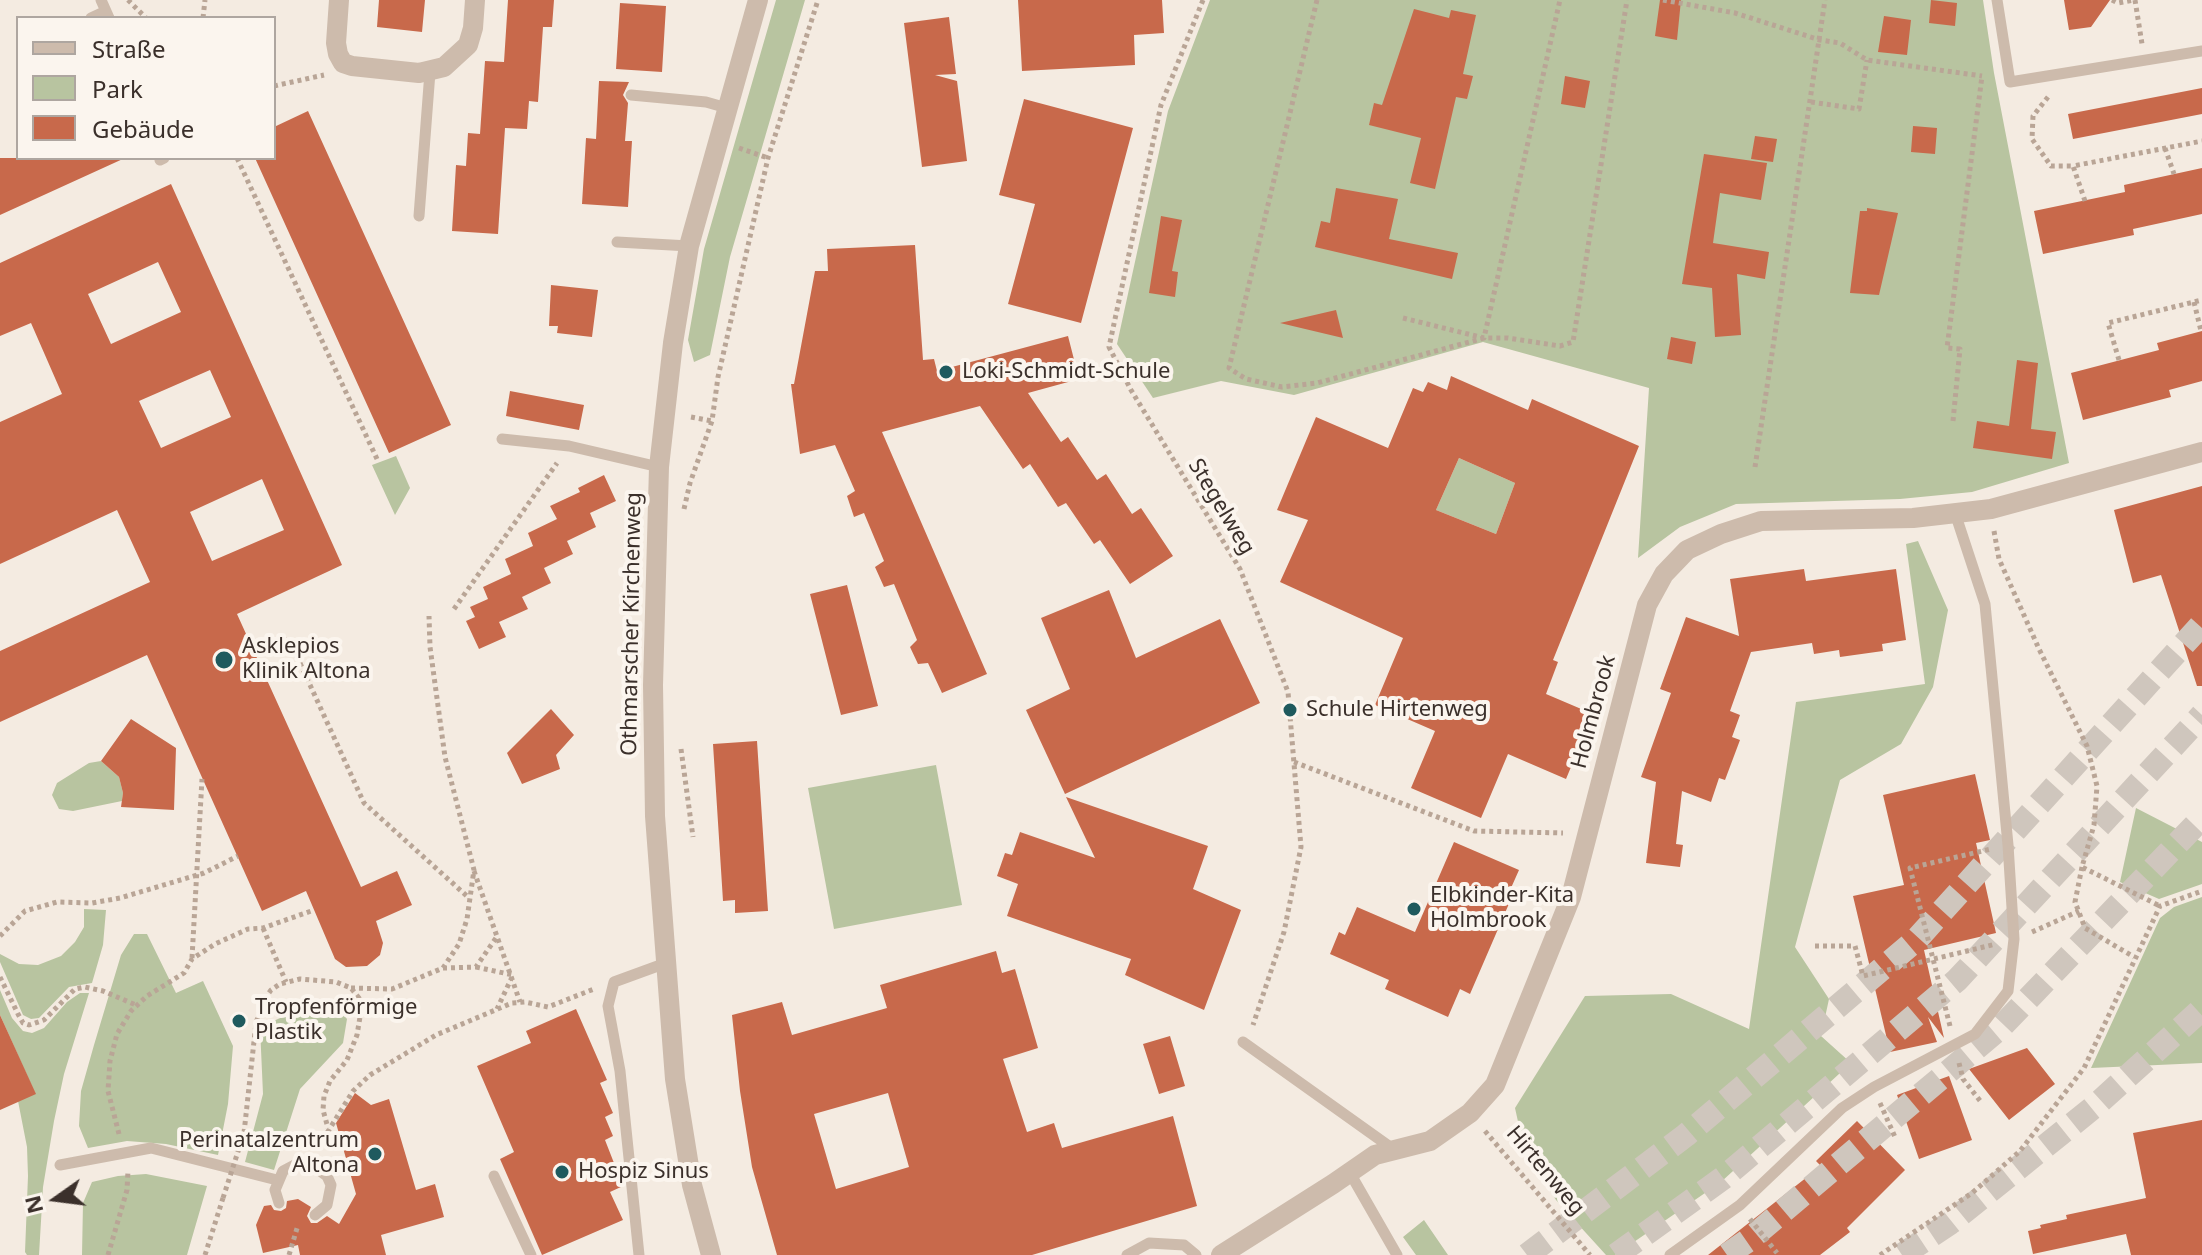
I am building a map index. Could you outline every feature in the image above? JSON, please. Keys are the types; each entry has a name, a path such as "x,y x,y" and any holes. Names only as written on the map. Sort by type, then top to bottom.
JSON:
{"street":[{"path":"339,0 336,43 343,63 401,72 430,72 444,67 468,45 475,0"},
{"name":"Othmarscher Kirchenweg","path":"711,1255 692,1185 674,1064 655,816 653,700 659,467 673,343 689,246 758,0"},
{"name":"Holmbrook","path":"1221,1255 1375,1155 1430,1141 1470,1113 1495,1085 1571,897 1647,605 1664,574 1687,550 1721,534 1761,521 1913,518 1991,509 2202,452"}],"lane":[{"path":"1997,0 2010,82 2202,51"},
{"path":"419,216 430,72"},
{"path":"631,95 706,102 727,108"},
{"path":"617,242 689,246"},
{"path":"502,439 569,446 659,467"},
{"path":"1670,1255 1740,1205 1842,1108 1874,1087 1975,1034 2008,991 2014,939 1985,604 1955,513"},
{"path":"639,1255 620,1071 608,1006 614,982 666,963"},
{"path":"1243,1042 1393,1149"},
{"path":"60,1165 151,1148 277,1180"},
{"path":"279,1203 275,1190 277,1180 291,1165 300,1162 311,1164 327,1176 331,1185 327,1205 315,1215"},
{"path":"1350,1173 1396,1255"},
{"path":"494,1176 531,1255"},
{"path":"1127,1255 1149,1243 1184,1245 1196,1255"}],"path":[{"path":"128,0 144,16"},
{"path":"683,514 690,483 712,421 718,377 765,172 818,0"},
{"name":"Stegelweg","path":"1203,0 1161,105 1109,347 1131,390 1240,569 1288,692 1301,847 1284,932 1257,1017 1243,1042"},
{"path":"1317,0 1229,368 1246,379 1282,387 1317,383 1484,338"},
{"path":"1484,338 1560,0"},
{"path":"1403,318 1484,338 1508,338 1560,346 1573,342 1627,0"},
{"path":"1663,0 1735,13 1820,40 1840,43 1867,60 1982,76 2007,69"},
{"path":"1755,467 1825,0"},
{"path":"2112,0 2118,3 2134,0 2140,32"},
{"path":"1811,102 1859,109 1867,60"},
{"path":"276,86 327,74 343,63"},
{"path":"2071,72 2074,86 2052,91 2033,116 2032,139 2051,166 2073,166 2202,141"},
{"path":"1953,421 1960,349 1947,348 1982,76"},
{"path":"2165,148 2174,174"},
{"path":"238,160 377,459"},
{"path":"2073,166 2085,201"},
{"path":"2119,360 2108,323 2202,300"},
{"path":"2194,302 2201,331"},
{"path":"691,417 712,421"},
{"path":"454,609 569,446"},
{"path":"1991,509 1999,559 2087,746 2097,786 2094,825 2075,902 2085,928 2134,957"},
{"path":"429,616 430,647 445,757 474,870 520,1002"},
{"path":"255,655 289,639 364,803 470,899"},
{"path":"679,736 693,837"},
{"path":"1294,762 1474,831 1588,833"},
{"path":"108,1255 127,1190 128,1170 108,1091 110,1061 117,1034 136,1005 184,973 192,959 202,779"},
{"path":"1981,1102 1963,1079 1910,868 2008,845"},
{"path":"0,936 25,911 57,902 92,903 120,898 197,875 238,856"},
{"path":"2082,867 2160,906"},
{"path":"443,968 459,944 467,919 474,870"},
{"path":"1880,1255 1972,1193 2020,1151 2084,1068 2160,906 2202,891"},
{"path":"192,959 248,929 263,928 314,910"},
{"path":"1815,946 1855,946 1863,976 2014,939 2079,911"},
{"path":"263,928 286,982"},
{"path":"476,967 498,934"},
{"path":"205,1255 244,1133 256,1023 263,1001 271,990 300,979 318,979 351,988 392,989 443,968 476,967 513,975"},
{"path":"497,1009 513,975"},
{"path":"0,977 23,1023 29,1025 44,1020 75,989 85,987 136,1005"},
{"path":"311,1164 328,1128 353,1091 370,1075 436,1035 520,1002 548,1007 614,982"},
{"path":"328,1128 323,1110 324,1096 330,1081 347,1060 357,1035 361,1011 359,998 351,988"},
{"path":"1874,1087 1895,1137"},
{"name":"Hirtenweg","path":"1470,1113 1590,1255"},
{"path":"1740,1205 1777,1253"},
{"path":"289,1255 300,1218"}],"green space":[{"path":"776,0 805,0 730,257 710,355 694,362 688,340 704,249"},
{"path":"1210,0 1983,0 1994,73 2069,463 1972,492 1900,499 1736,504 1680,527 1638,558 1649,388 1483,342 1294,395 1221,381 1153,398 1117,344 1168,111"},
{"path":"396,456 410,488 395,515 372,465"},
{"path":"1459,458 1515,483 1496,534 1436,510"},
{"path":"1918,541 1948,610 1933,687 1901,744 1840,780 1795,947 1829,999 1821,1036 1851,1063 1721,1182 1615,1255 1606,1255 1556,1200 1525,1153 1515,1108 1585,996 1671,994 1749,1029 1796,702 1925,684 1906,544"},
{"path":"101,761 119,777 122,801 73,811 59,809 52,795 57,783 89,763"},
{"path":"936,765 962,905 834,929 808,788"},
{"path":"2136,808 2202,842 2202,884 2159,899 2120,882"},
{"path":"2202,897 2202,1063 2091,1068 2160,918 2174,907"},
{"path":"84,909 106,910 103,945 92,983 69,987 39,1018 31,1019 23,1015 0,962 0,954 19,964 38,965 61,956 84,927"},
{"path":"134,934 147,934 176,993 203,981 233,1046 228,1104 218,1155 166,1144 127,1141 88,1148 79,1126 81,1091 94,1045 121,955"},
{"path":"0,990 12,1018 23,1031 32,1033 44,1028 67,1002 80,993 89,993 64,1074 54,1121 43,1187 39,1255 27,1255 25,1252 27,1147 18,1101 35,1093 0,1015"},
{"path":"307,1006 338,1008 347,1019 343,1043 300,1089 274,1170 245,1162 263,1094 260,1027"},
{"path":"146,1174 207,1186 187,1255 82,1255 83,1203 92,1182"},
{"path":"1424,1220 1448,1255 1416,1255 1403,1237"}],"building":[{"path":"379,0 425,0 422,32 377,27"},
{"path":"508,0 554,0 552,27 543,27 538,102 529,101 527,129 505,128 498,234 452,231 456,165 466,166 468,133 480,134 485,61 504,62"},
{"path":"1018,0 1162,0 1164,33 1134,35 1135,65 1022,71"},
{"path":"1660,0 1681,0 1677,40 1655,36"},
{"path":"1931,0 1957,3 1955,26 1929,23"},
{"path":"2064,0 2110,0 2091,27 2069,30"},
{"path":"620,3 666,6 662,72 616,69"},
{"path":"1414,9 1449,18 1451,10 1476,15 1463,74 1473,76 1467,99 1456,97 1435,189 1410,183 1421,138 1369,125 1374,103 1382,105"},
{"path":"1884,16 1911,20 1907,55 1878,52"},
{"path":"949,17 956,74 935,75 957,81 967,161 922,167 904,23"},
{"path":"1565,76 1590,81 1585,108 1561,104"},
{"path":"599,81 629,82 623,95 628,103 625,141 632,141 628,207 582,204 586,138 596,139"},
{"path":"2202,88 2202,114 2073,139 2068,114"},
{"path":"1024,99 1133,128 1081,323 1008,304 1035,204 999,195"},
{"path":"308,111 451,425 389,453 256,160 276,160 276,126"},
{"path":"1913,126 1937,128 1935,154 1911,152"},
{"path":"1755,136 1777,139 1773,162 1751,159"},
{"path":"1704,154 1767,163 1761,200 1720,193 1713,243 1769,252 1765,279 1737,274 1741,335 1715,337 1712,288 1682,284"},
{"path":"0,158 121,160 0,215"},
{"path":"2202,168 2202,214 2133,229 2134,235 2043,254 2034,211 2125,192 2124,185"},
{"path":"171,184 342,565 237,614 361,887 397,871 412,905 376,921 383,943 380,955 367,966 346,967 335,959 306,891 262,911 147,655 0,722 0,651 150,582 117,510 0,564 0,422 62,394 31,323 0,336 0,263","holes":["158,262 181,312 111,344 88,294","210,370 231,417 161,448 139,401","262,479 284,530 212,561 190,512"]},
{"path":"1336,188 1398,199 1389,239 1458,253 1452,279 1315,247 1321,221 1330,223"},
{"path":"1867,208 1898,213 1879,295 1850,293 1860,211 1867,211"},
{"path":"1161,216 1182,220 1172,271 1178,272 1175,297 1149,293"},
{"path":"915,245 923,360 934,359 937,371 1068,336 1079,379 1028,393 1061,442 1068,437 1097,480 1106,474 1132,514 1141,508 1173,556 1130,584 1100,540 1094,544 1066,503 1058,507 1030,464 1023,469 980,406 882,432 987,674 942,693 928,663 918,664 910,647 917,640 894,584 884,587 875,567 884,561 864,513 854,517 847,496 855,491 835,445 800,454 791,384 794,384 815,271 828,271 827,249"},
{"path":"551,285 598,290 592,337 557,333 558,326 549,326"},
{"path":"1336,310 1343,338 1280,323"},
{"path":"2202,331 2202,381 2169,390 2171,397 2083,420 2071,373 2159,350 2157,343"},
{"path":"1671,337 1696,342 1692,364 1667,359"},
{"path":"2017,360 2038,363 2031,429 2056,432 2052,459 1973,448 1977,421 2009,426"},
{"path":"1451,376 1528,410 1532,399 1639,446 1553,660 1558,662 1546,694 1593,714 1566,779 1508,754 1481,818 1411,788 1435,731 1375,705 1403,638 1280,582 1308,520 1277,510 1316,417 1388,448 1413,388 1423,392 1428,382 1447,390","holes":["1459,458 1515,483 1496,534 1436,510"]},
{"path":"510,391 584,405 579,430 506,416"},
{"path":"604,475 616,501 590,513 596,527 567,541 573,554 544,568 551,583 522,597 528,609 499,622 506,637 479,649 466,621 475,617 470,607 488,599 483,587 511,574 505,559 533,546 528,533 557,519 550,506 580,492 578,488"},
{"path":"2202,486 2202,686 2197,686 2161,575 2133,583 2114,510"},
{"path":"1804,569 1806,581 1896,569 1906,640 1882,644 1883,651 1840,657 1839,650 1814,654 1812,643 1751,652 1730,711 1740,715 1732,737 1740,740 1725,780 1719,778 1711,802 1682,791 1676,844 1683,845 1680,867 1646,863 1656,782 1641,777 1671,693 1660,689 1686,617 1739,636 1730,579"},
{"path":"847,585 878,706 841,715 810,594"},
{"name":"Schule Hirtenweg","path":"1109,590 1136,658 1220,619 1260,703 1065,794 1026,710 1070,689 1041,618"},
{"path":"551,709 574,735 556,755 560,769 522,784 507,753"},
{"path":"131,719 176,748 174,810 121,807 123,793 119,777 101,761"},
{"path":"757,741 768,911 735,913 735,900 723,901 713,744"},
{"path":"1975,774 1990,840 1976,843 1996,933 1924,950 1944,1038 1928,1017 1937,1042 1890,1052 1853,896 1904,885 1883,795"},
{"path":"1066,797 1208,846 1193,889 1241,910 1204,1010 1125,975 1131,959 1007,916 1018,884 997,876 1005,853 1012,855 1020,832 1095,858"},
{"path":"1454,842 1519,870 1507,897 1511,899 1470,994 1460,989 1448,1017 1385,989 1389,980 1330,954 1339,932 1345,935 1357,907 1415,932"},
{"path":"996,951 1002,973 1015,969 1038,1048 1003,1059 1027,1132 1054,1123 1062,1148 1173,1116 1197,1206 1032,1255 777,1255 752,1167 732,1015 782,1002 792,1035 887,1008 880,985","holes":["888,1093 909,1167 836,1189 814,1114"]},
{"path":"576,1009 607,1080 600,1083 613,1113 605,1117 613,1136 605,1140 623,1186 610,1192 623,1220 542,1255 500,1159 514,1152 477,1066 531,1043 526,1031"},
{"path":"0,1015 36,1094 0,1110"},
{"path":"1170,1036 1185,1086 1159,1094 1143,1044"},
{"path":"2027,1048 2055,1084 2009,1120 1969,1069"},
{"path":"1949,1076 1972,1140 1919,1159 1897,1095"},
{"name":"Perinatalzentrum Altona","path":"355,1093 371,1105 389,1099 416,1190 435,1184 444,1217 381,1235 386,1255 300,1255 298,1245 263,1253 256,1225 264,1206 271,1205 274,1210 281,1211 286,1208 287,1201 298,1199 311,1207 307,1216 311,1223 317,1223 327,1216 339,1224 356,1194 336,1123"},
{"path":"2202,1120 2202,1255 2131,1255 2126,1234 2033,1254 2028,1231 2041,1228 2040,1225 2067,1219 2066,1215 2146,1198 2133,1133"},
{"path":"1857,1121 1905,1170 1847,1228 1850,1232 1820,1255 1708,1255 1821,1166 1816,1161"}],"tunnel":[{"path":"1527,1255 1686,1135 1916,940 2202,624"},
{"path":"1616,1255 1723,1178 1957,980 2202,715"},
{"path":"1727,1255 1750,1239 2000,1028 2202,818"},
{"path":"1902,1255 1950,1223 2095,1106 2202,1009"}],"place":[{"name":"Loki-Schmidt-Schule","path":"946,372"},
{"name":"Asklepios Klinik Altona","path":"224,660"},
{"name":"Schule Hirtenweg","path":"1290,710"},
{"name":"Elbkinder-Kita Holmbrook","path":"1414,909"},
{"name":"Tropfenförmige Plastik","path":"239,1021"},
{"name":"Perinatalzentrum Altona","path":"375,1154"},
{"name":"Hospiz Sinus","path":"562,1172"}]}
